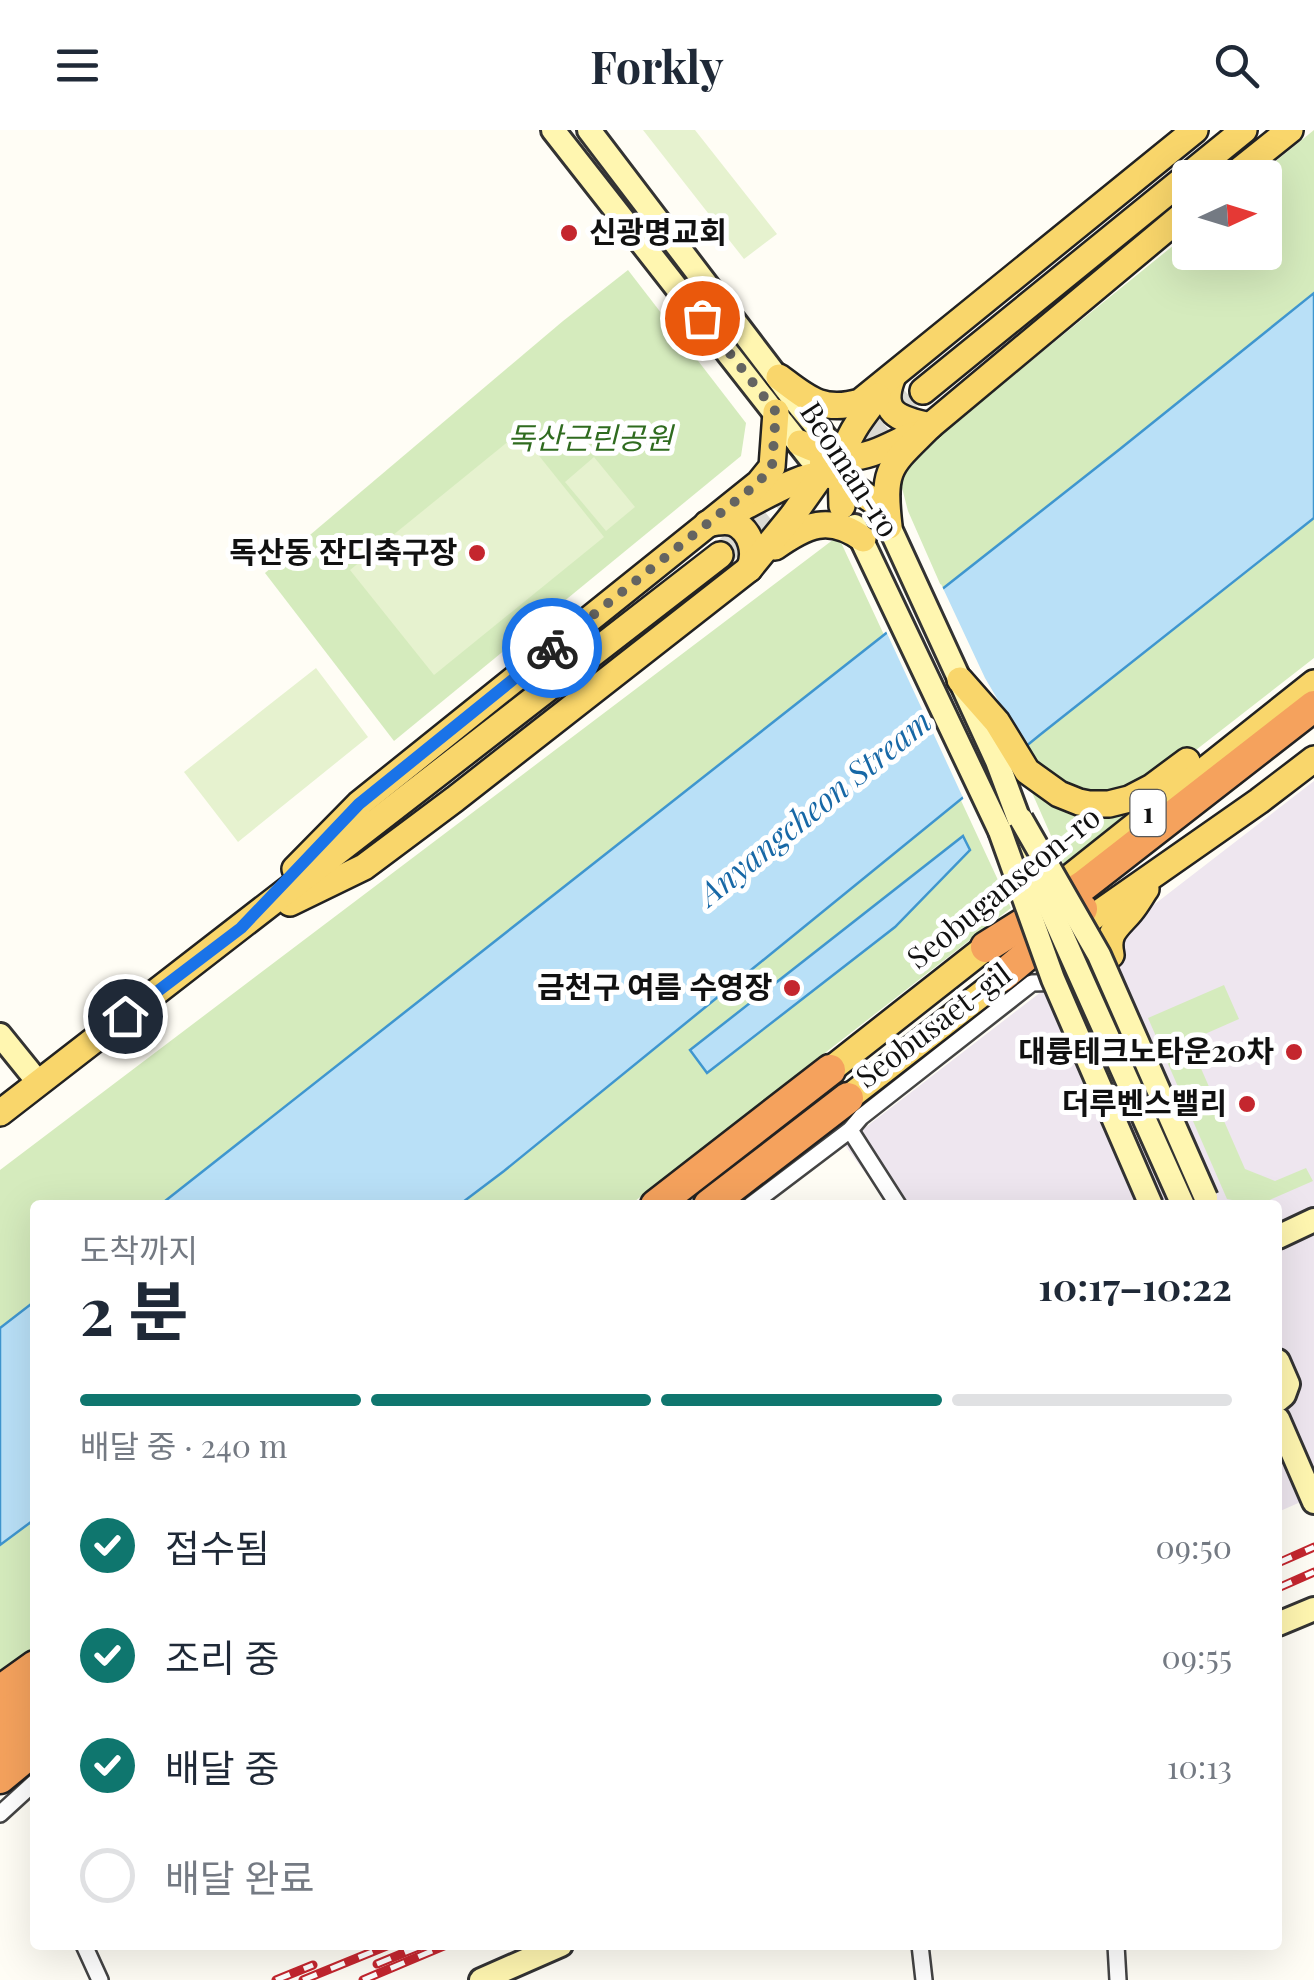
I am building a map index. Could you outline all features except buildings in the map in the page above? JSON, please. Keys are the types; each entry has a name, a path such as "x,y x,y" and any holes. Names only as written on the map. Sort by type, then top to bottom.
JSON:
{"highway":[{"path":"986,947 1083,886 1314,706"},
{"path":"1002,976 1096,897 1314,730"},
{"name":"1","path":"662,1200 830,1070"},
{"name":"1","path":"715,1200 848,1098"},
{"path":"0,1691 30,1670"},
{"path":"0,1720 30,1697"},
{"path":"0,1746 30,1723"},
{"path":"0,1778 30,1753"}],"main road":[{"name":"Beoman-ro","path":"553,130 776,412 827,464"},
{"name":"Beoman-ro","path":"588,130 779,377 1011,825 1198,1200"},
{"path":"779,377 809,399 832,407 860,402 1195,130"},
{"path":"923,391 1244,130"},
{"path":"1252,160 1290,130"},
{"path":"889,526 887,481 893,463 930,426 1172,224"},
{"path":"893,376 887,391 892,411 905,420 930,426"},
{"path":"754,564 893,376"},
{"path":"241,928 359,804 758,483 772,466 776,412"},
{"path":"708,524 809,477 827,464 872,454 930,426"},
{"path":"827,464 872,500"},
{"name":"Beoman-ro","path":"872,500 889,526 960,680 1011,825"},
{"path":"708,524 731,522 745,533 754,553 754,564"},
{"path":"241,928 364,867 754,564 808,527 833,524 848,528 863,539"},
{"path":"0,1113 720,555"},
{"path":"960,680 997,722 1027,771 1060,794 1089,804 1108,804 1152,787 1314,665"},
{"name":"Seobuganseon-ro","path":"830,1070 1314,682"},
{"name":"1","path":"848,1098 1002,976 1094,918 1314,759"},
{"path":"1011,825 1099,954 1198,1200"},
{"path":"1011,825 1053,979 1149,1200"},
{"path":"1111,955 1108,943 1112,931 1130,914 1159,870"},
{"path":"0,1035 38,1082"},
{"path":"1282,1235 1314,1220"},
{"path":"1282,1370 1288,1384 1282,1396"},
{"path":"1282,1428 1314,1502"},
{"path":"1282,1622 1314,1609"},
{"path":"480,1980 550,1950"}],"street":[{"name":"Seobusaet-gil","path":"759,1200 1032,983 1068,982 1111,955"},
{"name":"Seobusaet-gil","path":"850,1130 895,1200"},
{"path":"0,1814 30,1787"},
{"path":"86,1950 100,1980"},
{"path":"921,1950 924,1980"},
{"path":"1116,1950 1118,1980"}],"shaded area":[{"path":"1314,781 1314,1496 1282,1510 1282,1200 885,1200 844,1144"}],"green space":[{"path":"643,130 695,130 777,234 744,259"},
{"path":"1314,130 1314,658 1151,785 1121,813 1126,822 1067,872 908,511 901,484 905,463 1172,247 1172,270 1282,270 1282,160 1277,160"},
{"name":"독산근린공원","path":"628,270 746,423 741,456 394,741 265,573"},
{"name":"독산동 잔디축구장","path":"520,432 604,537 434,675 350,570"},
{"path":"594,457 635,507 606,531 565,482"},
{"path":"838,536 1011,908 636,1200 30,1200 30,1661 0,1683 0,1170"},
{"path":"316,668 368,737 238,842 184,772"},
{"path":"1224,985 1239,1019 1189,1041 1245,1169 1275,1181 1306,1168 1313,1181 1269,1200 1227,1199 1148,1018"}],"water":[{"name":"Anyangcheon Stream","path":"1314,293 1314,518 1041,734 504,1171 466,1200 166,1200"},
{"name":"금천구 여름 수영장","path":"963,836 970,850 895,927 707,1073 690,1050"},
{"path":"30,1305 30,1523 0,1545 0,1328"}],"pier":[{"path":"941,584 985,678 1028,751 965,802 885,629"}],"tunnel":[{"path":"720,555 923,391"}],"railway":[{"path":"1282,1561 1314,1547"},
{"path":"1282,1586 1314,1572"},
{"path":"303,1980 377,1950"},
{"path":"377,1964 411,1950"},
{"path":"363,1980 434,1950"},
{"path":"276,1980 313,1965"}],"way so far":[{"path":"552,648 758,483 772,466 776,412 702,318"}],"place":[{"name":"신광명교회","path":"569,233"},
{"name":"독산동 잔디축구장","path":"477,553"},
{"name":"금천구 여름 수영장","path":"792,988"},
{"name":"대륭테크노타운20차","path":"1294,1052"},
{"name":"더루벤스밸리","path":"1247,1104"}],"route":[{"path":"125,1016 241,928 359,804 552,648"}]}
